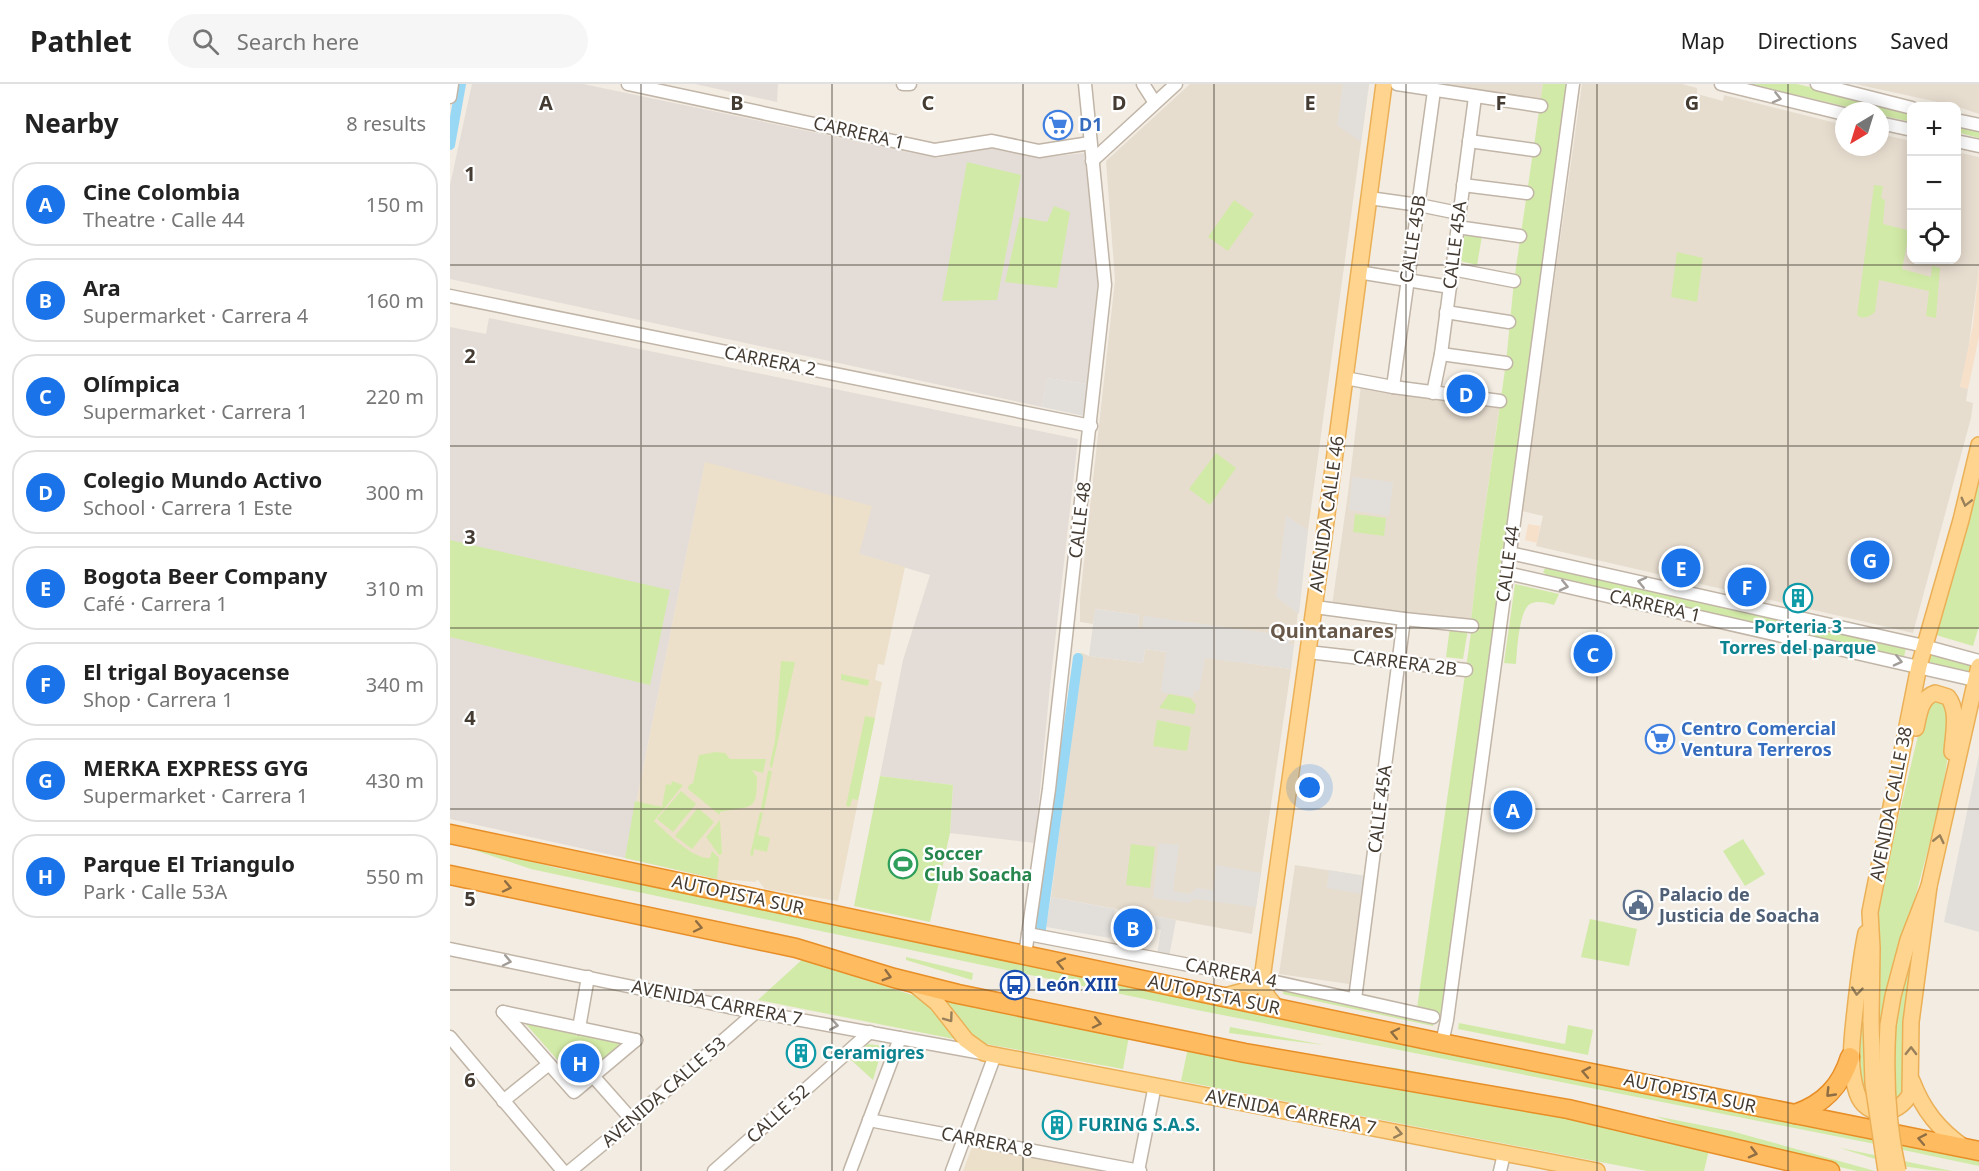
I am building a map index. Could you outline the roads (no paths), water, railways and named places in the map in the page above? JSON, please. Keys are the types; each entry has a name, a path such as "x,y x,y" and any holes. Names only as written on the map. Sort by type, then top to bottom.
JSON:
{"highway":[{"name":"AUTOPISTA SUR","path":"450,834 1442,1043 1972,1149"},
{"path":"450,875 784,946 913,983 1234,1051 1568,1109 1830,1171"},
{"path":"1795,1114 1815,1105 1833,1090 1846,1069 1850,1057"}],"main road":[{"name":"AVENIDA CALLE 46","path":"1262,979 1315,607 1384,84"},
{"name":"AVENIDA CALLE 38","path":"1886,1171 1873,1084 1870,912 1919,666 1961,520 1979,445"},
{"path":"1870,912 1862,952 1850,1057 1857,1094 1867,1107 1877,1112 1892,1111 1902,1105 1910,1094 1911,1022 1929,886 1978,676"},
{"path":"1889,811 1911,752 1922,704 1927,697 1935,693 1948,696 1953,706 1950,791"},
{"path":"1898,1171 1887,1096 1888,1025 1900,968 1917,913 1929,886"},
{"path":"1220,997 1247,990 1262,979 1267,996 1277,1008"},
{"name":"AVENIDA CARRERA 7","path":"913,983 937,1003 966,1040 989,1054 1596,1171"},
{"path":"1911,1080 1920,1101 1937,1125 1972,1149"}],"street":[{"path":"450,97 452,84"},
{"name":"CARRERA 1","path":"628,84 935,150 992,141 1039,151 1090,143"},
{"path":"903,84 910,84"},
{"name":"CALLE 48","path":"1025,955 1049,789 1105,285 1085,84"},
{"path":"1143,84 1155,103"},
{"path":"1092,162 1176,84"},
{"path":"1397,84 1541,106"},
{"name":"CALLE 44","path":"1442,1043 1573,84"},
{"path":"1721,84 1835,112"},
{"path":"1817,84 1907,107"},
{"name":"CALLE 45B","path":"1393,387 1434,91"},
{"name":"CALLE 45A","path":"1433,393 1441,354 1475,97"},
{"path":"1961,121 1979,125"},
{"path":"1889,125 1907,129"},
{"path":"1469,141 1534,150"},
{"path":"1961,142 1979,146"},
{"path":"1463,185 1527,193"},
{"path":"1369,198 1458,213"},
{"path":"1457,227 1520,236"},
{"path":"1452,269 1514,281"},
{"path":"1358,272 1450,287"},
{"name":"CARRERA 2","path":"450,296 1091,426"},
{"path":"1446,312 1509,322"},
{"path":"1441,354 1506,363"},
{"path":"1345,378 1433,393 1500,401"},
{"name":"CARRERA 1","path":"1510,553 1924,646 1979,661"},
{"path":"1541,581 1538,570 1545,561"},
{"name":"CARRERA 1","path":"1507,573 1919,666 1978,676"},
{"path":"1315,607 1473,626"},
{"name":"CALLE 45A","path":"1355,999 1404,619"},
{"name":"CARRERA 2B","path":"1308,652 1466,670"},
{"name":"CARRERA 4","path":"1028,934 1262,979 1433,1017"},
{"name":"AVENIDA CARRERA 7","path":"450,949 757,1011 989,1054"},
{"path":"579,1029 588,978"},
{"name":"AVENIDA CALLE 53","path":"570,1171 757,1011"},
{"path":"503,1012 579,1029 636,1040 574,1092 503,1012"},
{"name":"CALLE 52","path":"714,1171 870,1032"},
{"path":"450,1037 563,1171"},
{"path":"850,1171 900,1038"},
{"path":"952,1171 965,1138 989,1054"},
{"path":"503,1101 549,1064"},
{"path":"593,1076 632,1120"},
{"path":"1139,1171 1155,1085"},
{"name":"CARRERA 8","path":"869,1120 1139,1171"},
{"path":"1500,1171 1504,1154"}],"waterway":[{"path":"450,145 461,84"},
{"path":"1040,936 1078,658"}],"place":[{"name":"D1","path":"1058,125"},
{"name":"Colegio Mundo Activo","path":"1466,394"},
{"name":"MERKA EXPRESS GYG","path":"1870,560"},
{"name":"Bogota Beer Company","path":"1681,568"},
{"name":"El trigal Boyacense","path":"1747,587"},
{"name":"Porteria 3 Torres del parque","path":"1798,598"},
{"name":"Olímpica","path":"1593,654"},
{"name":"Centro Comercial Ventura Terreros","path":"1660,739"},
{"name":"Cine Colombia","path":"1513,810"},
{"name":"Soccer Club Soacha","path":"903,864"},
{"name":"Palacio de Justicia de Soacha","path":"1638,905"},
{"name":"Ara","path":"1133,928"},
{"name":"León XIII","path":"1015,985"},
{"name":"Ceramigres","path":"801,1053"},
{"name":"Parque El Triangulo","path":"580,1063"},
{"name":"FURING S.A.S.","path":"1057,1125"}],"district":[{"name":"Quintanares","path":"1332,631"}]}
